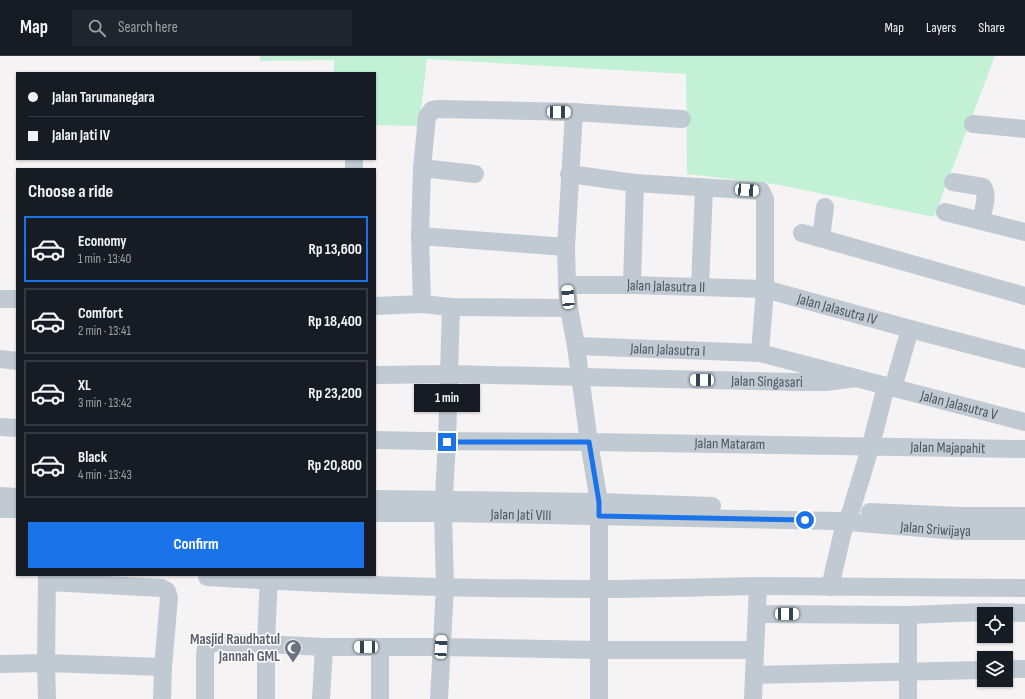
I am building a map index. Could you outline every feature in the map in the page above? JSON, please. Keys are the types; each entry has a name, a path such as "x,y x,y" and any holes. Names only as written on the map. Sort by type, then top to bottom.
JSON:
{"street":[{"path":"422,304 420,236 422,168 427,117 432,110 574,112 682,118"},
{"path":"574,112 569,174 566,247 567,285 568,308 576,346 599,509 599,699"},
{"path":"973,124 1025,129"},
{"path":"422,168 475,174"},
{"path":"569,174 635,183 762,191 765,199 766,289 760,353"},
{"path":"953,182 980,185 986,190 981,220"},
{"path":"632,285 635,183"},
{"path":"700,287 704,188"},
{"path":"821,238 825,207"},
{"path":"945,212 1025,232"},
{"path":"802,233 1025,296"},
{"path":"420,236 566,247"},
{"name":"Jalan Jalasutra II","path":"567,285 632,285 766,289"},
{"name":"Jalan Jalasutra IV","path":"766,289 910,330 1025,359"},
{"path":"0,299 16,299"},
{"path":"376,306 422,304 451,307 568,308"},
{"path":"439,699 445,586 444,506 450,374 451,307"},
{"path":"830,587 849,516 889,387 910,330"},
{"name":"Jalan Jalasutra I","path":"576,346 760,353 856,378"},
{"path":"0,359 16,361"},
{"name":"Jalan Singasari","path":"376,375 450,374 803,382 826,382 856,378"},
{"name":"Jalan Jalasutra V","path":"856,378 1025,422"},
{"path":"0,427 16,428"},
{"name":"Jalan Mataram","path":"376,440 447,442 871,445"},
{"name":"Jalan Majapahit","path":"871,445 1025,449"},
{"path":"0,496 16,496"},
{"path":"376,499 444,506"},
{"path":"376,513 444,506"},
{"name":"Jalan Jati VIII","path":"444,506 849,516"},
{"path":"0,509 16,509"},
{"name":"Jalan Sriwijaya","path":"849,516 1025,516"},
{"name":"Jalan Sriwijaya","path":"849,516 958,531 1025,531"},
{"path":"207,577 269,578 445,586 598,589 758,586 1025,588"},
{"path":"47,699 47,578 162,588 167,591 170,598 163,666 162,699"},
{"path":"266,699 266,643 269,578"},
{"path":"753,699 758,586"},
{"path":"757,614 908,615 986,612 1025,613"},
{"path":"908,615 908,699"},
{"path":"206,699 205,656 208,645 221,642 324,647 755,650"},
{"path":"322,699 324,647"},
{"path":"380,647 380,699"},
{"path":"0,664 46,663 163,666"},
{"path":"1013,670 1025,669"},
{"path":"755,676 977,670"}],"green space":[{"path":"260,56 995,56 934,217 780,185 687,174 686,74 427,59 419,126 376,125 376,72 334,72 334,60 260,61"}],"place":[{"name":"Masjid Raudhatul Jannah GML","path":"293,663"}],"route":[{"path":"447,442 589,442 599,502 599,516 805,520"}]}
